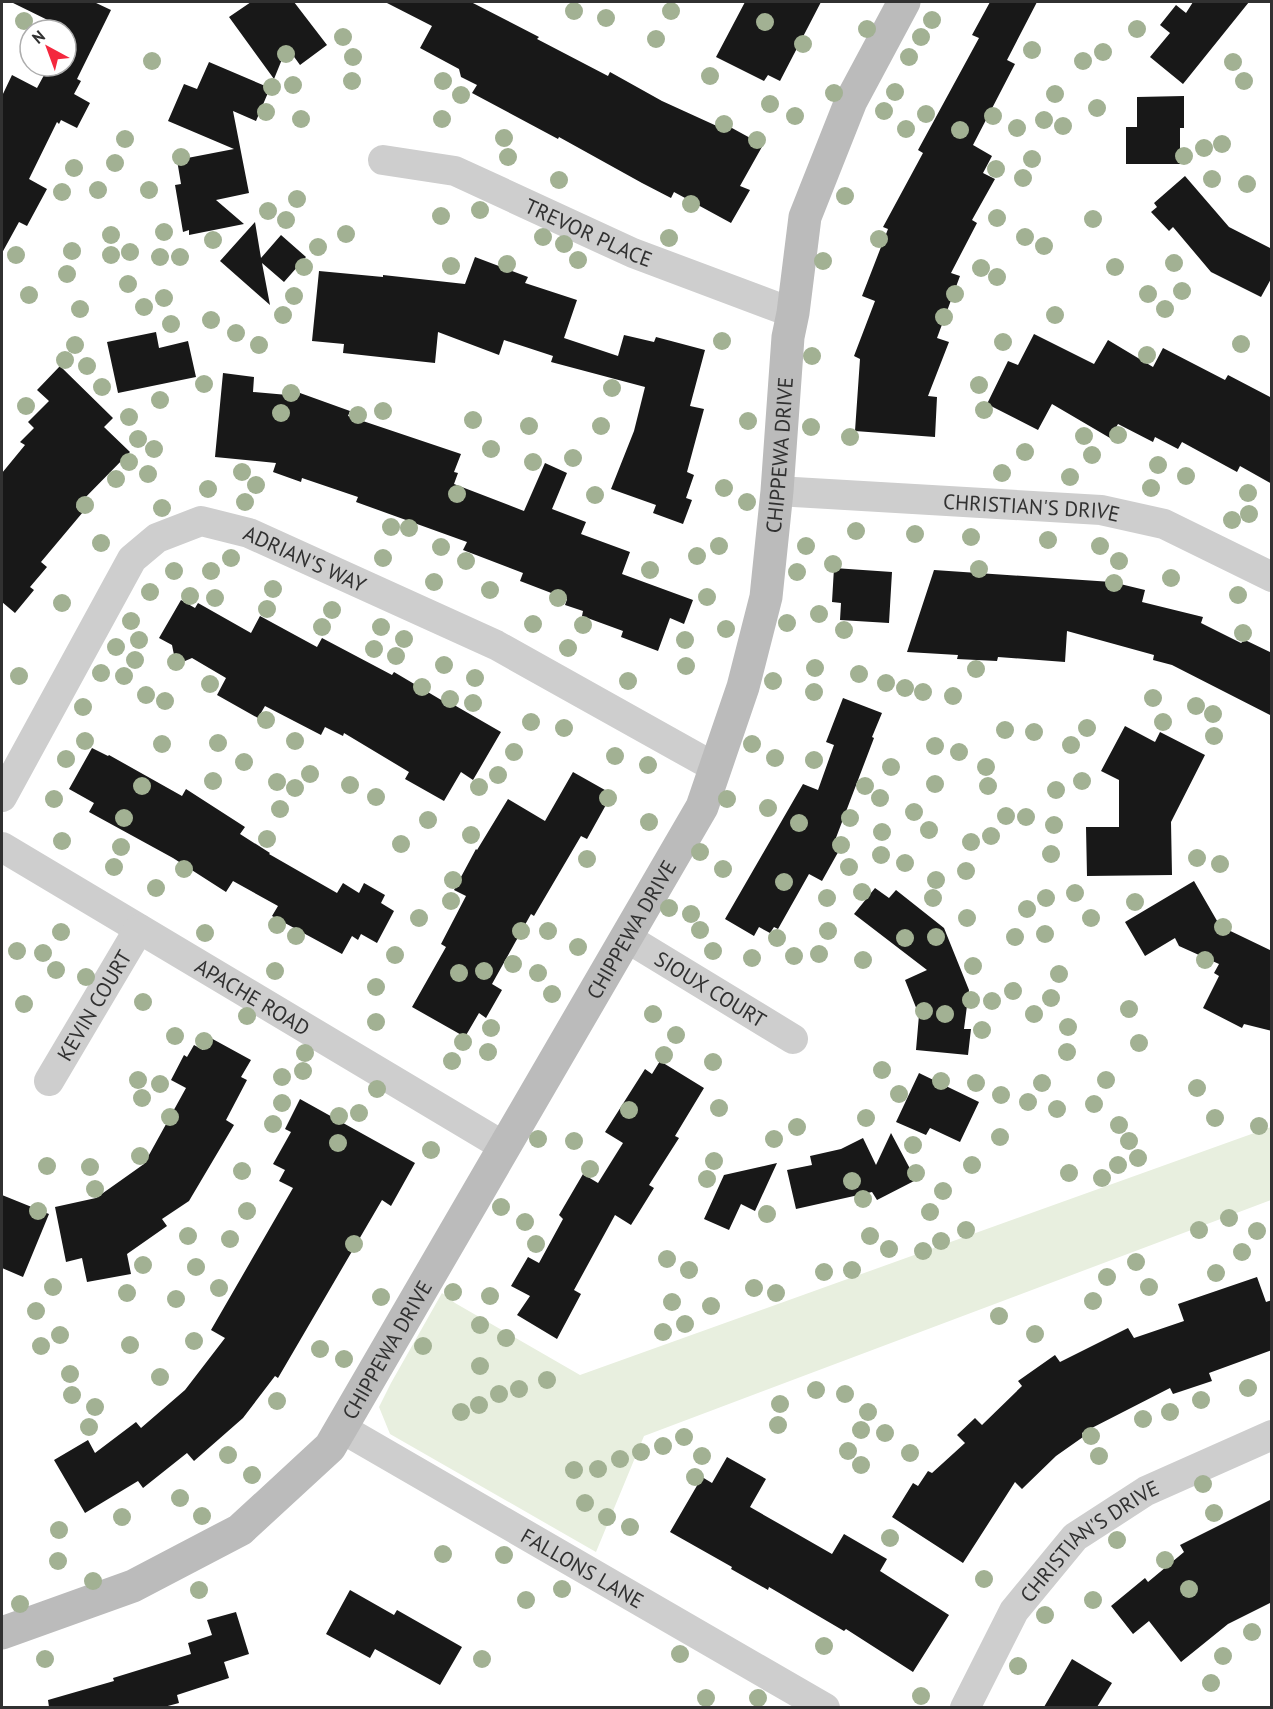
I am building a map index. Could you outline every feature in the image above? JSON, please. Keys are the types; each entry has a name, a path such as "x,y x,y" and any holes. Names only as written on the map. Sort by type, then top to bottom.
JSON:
{"street":[{"name":"CHIPPEWA DRIVE","path":"2,1633 133,1586 240,1530 330,1447 702,807 743,687 766,597 777,491 788,337 805,217 851,101 904,2"},
{"name":"TREVOR PLACE","path":"383,159 455,171 633,253 793,313"},
{"name":"CHRISTIAN'S DRIVE","path":"777,491 1101,510 1164,524 1272,577"},
{"name":"ADRIAN'S WAY","path":"2,797 132,559 157,538 201,521 249,533 496,645 716,768"},
{"name":"APACHE ROAD","path":"2,848 505,1147"},
{"name":"KEVIN COURT","path":"49,1081 139,929"},
{"name":"SIOUX COURT","path":"627,938 793,1039"},
{"name":"FALLONS LANE","path":"341,1428 825,1707"},
{"name":"CHRISTIAN'S DRIVE","path":"965,1707 1014,1611 1075,1538 1146,1491 1272,1435"}],"green space":[{"path":"1271,1127 1271,1200 644,1436 596,1552 390,1434 379,1407 442,1293 455,1303 580,1375"}],"building":[{"path":"11,2 94,2 111,10 78,77 78,18 44,18"},
{"path":"251,2 294,2 327,45 300,65 287,47 274,79 229,17"},
{"path":"385,2 471,2 608,76 610,72 662,101 719,127 721,122 763,145 740,186 750,190 731,223 674,192 671,198 472,93 477,85 461,77 459,69 420,48 432,26"},
{"path":"745,2 821,2 780,81 768,75 764,81 716,57"},
{"path":"990,2 1037,2 1007,60 1015,64 973,145 992,156 983,173 995,179 972,220 977,223 951,273 960,276 937,338 949,342 928,396 937,397 935,437 855,431 860,359 854,356 875,301 862,296 888,229 883,227 923,153 918,150 979,38 972,35"},
{"path":"1193,2 1249,2 1183,84 1150,57 1170,33 1160,25 1176,5 1186,13"},
{"path":"209,62 270,88 256,121 233,111 249,193 216,200 244,224 189,235 189,230 183,232 175,185 181,184 177,160 234,149 168,121 184,84 197,89"},
{"path":"12,75 37,88 42,78 77,78 81,81 74,94 90,103 77,128 61,120 59,124 57,122 29,179 47,189 27,226 19,222 2,253 2,96"},
{"path":"1184,96 1184,128 1180,128 1180,164 1126,164 1126,127 1137,127 1137,97"},
{"path":"1185,176 1229,227 1272,249 1272,277 1261,297 1211,272 1173,227 1169,231 1151,212 1157,207 1154,203"},
{"path":"255,222 261,258 281,235 306,257 284,282 262,263 270,305 220,261"},
{"path":"475,257 528,277 525,283 577,300 564,338 618,356 624,335 654,342 656,337 705,350 690,406 704,409 687,472 694,475 686,498 692,500 683,524 653,513 656,505 611,489 634,431 645,387 551,362 553,356 504,340 499,355 438,332 435,363 343,353 344,344 312,341 319,271 465,284"},
{"path":"156,332 159,348 188,341 196,377 118,393 107,342"},
{"path":"1034,334 1094,364 1108,340 1153,367 1163,348 1225,380 1228,375 1272,398 1272,484 1240,466 1237,472 1182,442 1178,449 1155,437 1153,442 1118,424 1110,438 1052,404 1038,430 987,404 1008,361 1018,365"},
{"path":"60,366 113,418 104,427 130,452 76,507 83,512 41,562 47,567 30,587 34,590 15,613 2,602 2,473 25,445 20,442 34,428 28,422 49,401 37,390"},
{"path":"223,373 254,377 253,392 299,396 300,393 350,411 348,416 461,454 454,472 458,473 454,484 524,511 545,463 567,473 552,509 586,522 581,534 630,552 622,574 693,600 684,624 670,618 658,651 621,637 623,631 582,616 583,611 565,605 567,599 520,581 523,573 463,550 467,542 356,502 358,497 302,478 301,482 273,472 276,463 215,457"},
{"path":"834,568 892,572 889,623 840,620 841,603 832,602"},
{"path":"934,570 1112,582 1145,590 1142,602 1203,617 1201,623 1241,643 1245,640 1272,653 1272,716 1172,665 1153,660 1154,655 1067,631 1065,662 998,657 997,661 957,659 958,655 907,652"},
{"path":"181,600 195,608 198,603 251,633 260,616 317,647 322,638 392,675 394,672 501,732 473,780 461,772 444,801 405,779 409,772 344,733 343,736 325,727 321,735 265,706 258,718 217,695 226,678 192,658 185,661 174,655 172,645 159,638"},
{"path":"843,698 882,713 834,843 841,847 822,881 809,874 778,929 774,927 770,933 759,927 754,936 725,919 803,784 818,790 834,745 826,742"},
{"path":"1125,726 1155,742 1160,732 1205,755 1171,822 1172,875 1087,876 1086,827 1119,827 1119,780 1101,771"},
{"path":"92,748 109,755 182,796 186,789 245,827 240,834 269,854 337,893 343,883 359,893 364,883 385,895 381,903 394,911 377,943 361,934 358,940 352,936 342,954 272,916 278,906 233,881 226,892 173,858 89,812 94,803 69,789"},
{"path":"573,772 612,794 587,839 581,836 534,916 531,914 492,984 502,990 486,1018 479,1013 465,1037 412,1007 446,947 441,944 466,896 454,890 476,849 508,799 545,821"},
{"path":"1194,881 1220,926 1272,951 1272,1031 1244,1024 1242,1028 1203,1008 1219,976 1214,973 1219,964 1179,946 1175,938 1145,956 1125,922"},
{"path":"875,888 889,898 896,890 944,928 969,990 964,1029 971,1029 968,1055 916,1050 919,1015 905,980 927,970 854,914"},
{"path":"209,1037 251,1060 241,1077 247,1080 226,1120 234,1125 189,1201 162,1219 167,1226 127,1254 131,1274 87,1282 82,1258 66,1262 55,1207 96,1198 144,1164 186,1088 171,1080 184,1055 187,1057 194,1045 203,1050"},
{"path":"660,1061 704,1088 675,1136 679,1138 649,1185 654,1188 631,1225 615,1215 574,1290 581,1294 557,1339 517,1315 530,1296 511,1286 528,1257 539,1263 563,1219 559,1215 583,1174 598,1183 623,1143 605,1132 645,1069 652,1074"},
{"path":"919,1073 979,1102 960,1142 930,1128 926,1135 896,1122"},
{"path":"300,1099 415,1163 391,1206 382,1200 278,1378 275,1376 243,1418 194,1461 187,1453 143,1488 138,1481 85,1513 54,1460 88,1440 95,1453 136,1422 141,1428 185,1390 225,1338 211,1330 293,1188 279,1181 285,1170 273,1164 291,1132 285,1129"},
{"path":"891,1133 916,1180 877,1200 872,1192 796,1209 787,1170 812,1165 810,1156 841,1149 863,1138 876,1165"},
{"path":"777,1163 755,1211 741,1204 729,1230 704,1219 724,1175"},
{"path":"2,1195 49,1214 23,1277 2,1268"},
{"path":"1257,1277 1266,1302 1272,1300 1272,1350 1209,1373 1212,1381 1173,1394 1170,1388 1082,1433 1083,1437 1056,1456 1022,1489 1015,1482 963,1563 892,1517 913,1483 918,1486 928,1471 932,1473 965,1443 957,1435 975,1418 982,1425 1022,1386 1018,1381 1055,1355 1060,1362 1128,1328 1134,1338 1184,1321 1178,1304"},
{"path":"727,1457 766,1479 750,1507 832,1554 844,1534 887,1559 880,1571 949,1615 913,1672 846,1629 844,1631 769,1587 768,1590 670,1532 702,1477 712,1483"},
{"path":"1272,1499 1272,1602 1228,1624 1181,1662 1149,1621 1133,1634 1111,1606 1145,1578 1148,1582 1184,1552 1180,1545"},
{"path":"350,1590 394,1615 397,1610 462,1647 440,1685 375,1649 370,1658 326,1634"},
{"path":"236,1612 249,1654 224,1662 229,1678 177,1695 179,1703 164,1707 49,1707 48,1700 114,1681 113,1678 191,1654 188,1643 212,1635 207,1620"},
{"path":"1072,1659 1112,1683 1097,1707 1044,1707"}]}
